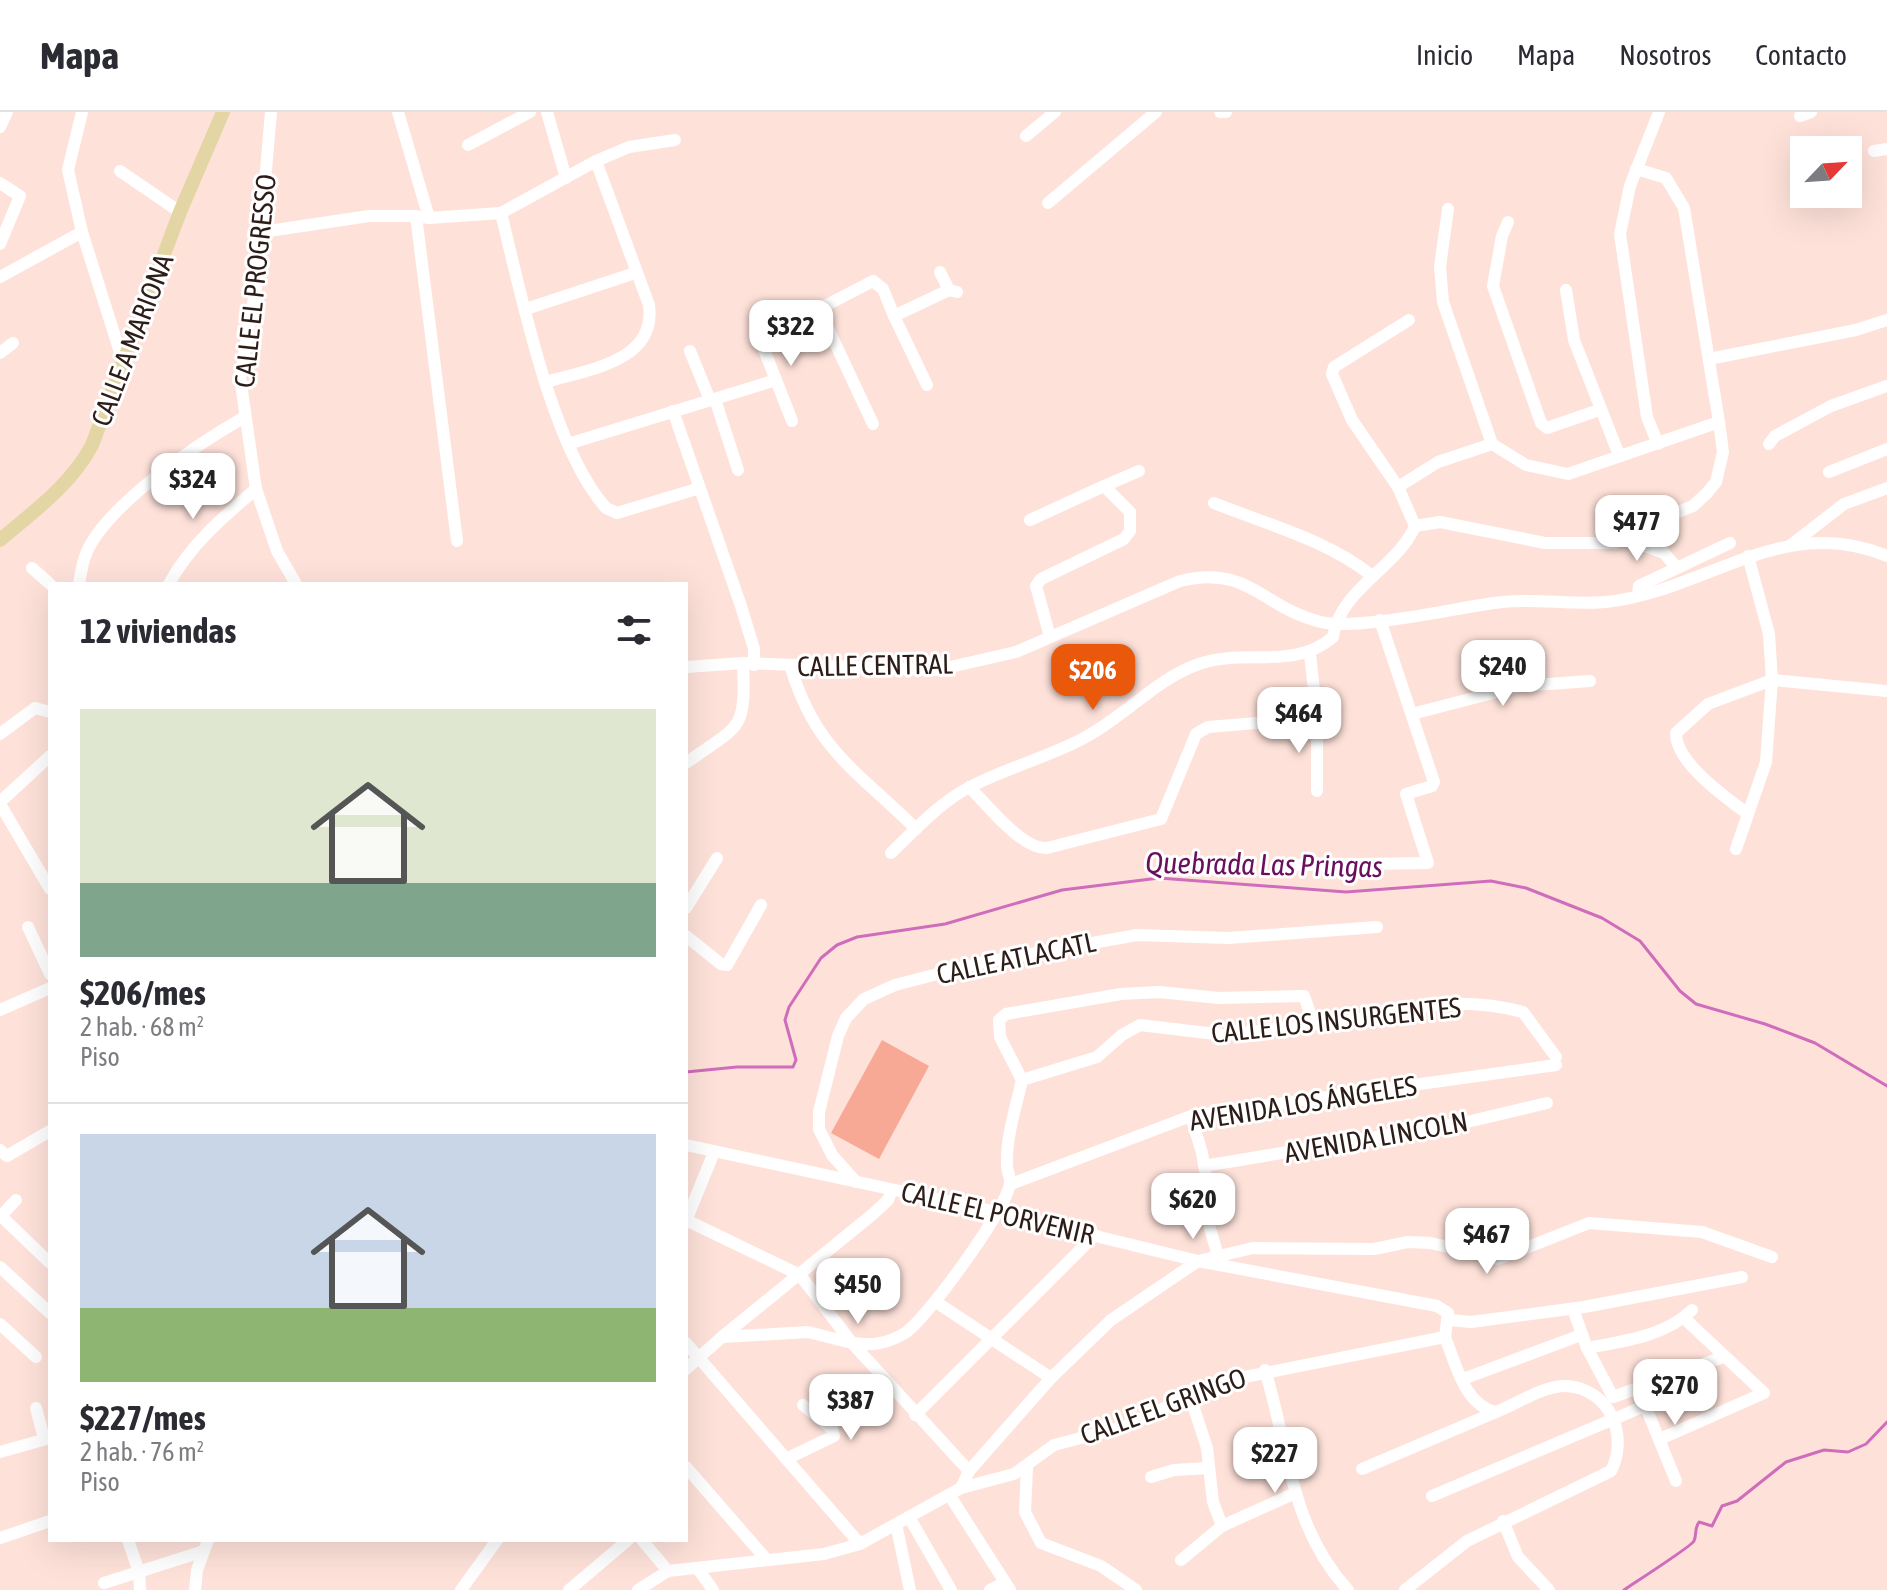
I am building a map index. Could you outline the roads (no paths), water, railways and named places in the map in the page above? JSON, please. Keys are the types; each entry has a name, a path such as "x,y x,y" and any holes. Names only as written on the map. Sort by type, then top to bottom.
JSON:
{"main road":[{"name":"CALLE A MARIONA","path":"0,540 47,501 84,459 105,416 180,212 223,112"}],"street":[{"path":"0,127 7,112"},
{"path":"82,112 68,170 82,232 124,365"},
{"name":"CALLE EL PROGRESSO","path":"271,112 262,232 240,377 243,418 256,489 277,551 295,582"},
{"path":"398,112 422,217 457,541"},
{"path":"468,145 530,112"},
{"path":"547,112 566,178"},
{"path":"1026,136 1055,112"},
{"path":"1048,203 1156,112"},
{"path":"1220,112 1226,112"},
{"path":"1658,444 1647,417 1620,234 1636,169 1659,112"},
{"path":"262,232 369,216 501,213 596,161 629,147 675,140"},
{"path":"546,382 622,359 634,349 651,317 596,161"},
{"path":"1415,526 1440,522 1545,543 1594,546 1615,543 1693,506 1716,482 1723,452 1684,208 1666,178 1636,169"},
{"path":"120,171 180,212"},
{"path":"0,183 20,196 0,244"},
{"path":"1448,209 1440,267 1443,302 1492,444 1526,465 1568,474 1719,422"},
{"path":"501,213 546,382 568,444 599,500 617,513 700,488"},
{"path":"1508,222 1502,236 1493,286 1541,423 1547,428 1599,410"},
{"path":"0,260 3,275 82,232"},
{"path":"894,316 953,291 940,272"},
{"path":"526,309 635,273"},
{"path":"792,421 756,329 762,320 798,307 819,309 873,281 883,289 927,385"},
{"path":"1566,290 1574,340 1619,455"},
{"path":"819,309 873,424"},
{"path":"891,853 969,787 1082,740 1126,712 1158,685 1200,663 1223,658 1278,659 1310,654 1333,637 1335,624 1371,575 1410,537 1415,526 1398,487 1352,420 1332,374 1334,367 1409,320"},
{"path":"1709,359 1856,330 1887,320"},
{"path":"0,353 13,343"},
{"path":"690,351 712,399 738,470"},
{"path":"568,444 776,380"},
{"path":"1769,444 1775,436 1831,406 1887,386"},
{"path":"673,411 754,649 748,664 745,709 739,723 688,761"},
{"path":"79,582 86,552 105,523 190,451 243,418"},
{"path":"1398,487 1438,462 1492,444"},
{"path":"1829,472 1887,449"},
{"path":"1030,520 1139,471"},
{"path":"1050,637 1036,586 1041,579 1124,539 1130,531 1130,512 1104,486"},
{"path":"1790,545 1844,504 1887,488"},
{"path":"170,582 179,566 211,528 256,489"},
{"path":"1214,503 1315,543 1354,562 1371,575"},
{"path":"1623,538 1664,553 1677,568"},
{"path":"1638,595 1639,586 1730,543"},
{"name":"CALLE CENTRAL","path":"688,667 748,664 791,668 937,670 1016,652 1180,581 1201,576 1240,581 1293,610 1320,622 1335,624 1505,602 1584,603 1638,595 1663,589 1748,556 1790,545 1840,545 1887,556"},
{"path":"1736,849 1766,762 1772,680 1769,634 1748,556"},
{"path":"32,568 48,582"},
{"path":"1297,865 1428,863 1406,794 1432,786 1434,782 1380,620"},
{"path":"1310,654 1317,718 1317,791"},
{"path":"791,668 805,707 832,751 916,829"},
{"path":"1748,814 1712,787 1682,752 1676,733 1708,704 1772,680 1887,691"},
{"path":"1412,714 1520,686 1590,681"},
{"path":"0,734 35,708 48,711"},
{"path":"969,787 1012,831 1034,845 1047,848 1161,819 1196,734 1208,727 1317,718"},
{"path":"48,758 0,803 48,885"},
{"path":"688,899 717,858"},
{"path":"688,937 727,965 761,905"},
{"path":"28,927 48,970"},
{"name":"CALLE ATLACATL","path":"856,1182 832,1155 819,1129 819,1112 838,1036 846,1018 864,999 895,985 980,963 1137,935 1228,938 1377,927"},
{"path":"0,1010 48,989"},
{"path":"722,1337 808,1332 871,1346 904,1333 936,1302 997,1212 1011,1184 1007,1166 1010,1132 1022,1080 1000,1037 999,1020 1006,1014 1069,1001 1159,992 1219,998 1304,996 1311,1016 1319,1021"},
{"name":"CALLE LOS INSURGENTES","path":"1022,1080 1097,1057 1122,1035 1140,1025 1224,1035 1282,1030 1319,1021 1396,1015 1417,1006 1492,1005 1523,1012 1556,1061"},
{"name":"AVENIDA LOS ÁNGELES","path":"1011,1184 1191,1116 1556,1061"},
{"name":"AVENIDA LINCOLN","path":"1204,1166 1467,1122 1547,1103"},
{"path":"1191,1116 1208,1188 1206,1215 1218,1256"},
{"path":"0,1150 7,1156 48,1132"},
{"name":"CALLE EL PORVENIR","path":"692,1147 997,1212 1198,1261 1437,1306 1449,1316 1471,1322 1573,1309 1742,1277"},
{"path":"688,1215 714,1152"},
{"path":"688,1367 873,1214 888,1200 892,1190"},
{"path":"16,1200 2,1213 48,1261"},
{"path":"688,1221 800,1275 852,1343 969,1471"},
{"path":"990,1590 1007,1586 956,1492 969,1471 1051,1378 1111,1320 1198,1261 1253,1248 1374,1249 1408,1242 1431,1243 1498,1259 1589,1223 1702,1232 1772,1257"},
{"path":"915,1415 991,1335 1095,1235"},
{"path":"0,1267 48,1311"},
{"path":"936,1302 991,1335 1051,1378"},
{"path":"1573,1309 1581,1335 1613,1397 1723,1357"},
{"path":"1587,1348 1640,1338 1688,1314 1723,1357 1764,1393 1660,1439"},
{"path":"1449,1316 1445,1337 1463,1379 1477,1404 1496,1412"},
{"path":"0,1324 36,1357"},
{"path":"1463,1379 1581,1335"},
{"name":"CALLE EL GRINGO","path":"668,1571 824,1554 860,1544 956,1492 1027,1467 1054,1445 1123,1427 1225,1381 1265,1370 1445,1337"},
{"path":"688,1345 860,1544"},
{"path":"1265,1370 1293,1494 1306,1530 1348,1590"},
{"path":"1362,1469 1565,1386 1589,1392 1601,1401 1620,1440 1618,1456 1611,1471 1503,1521 1446,1555 1405,1590"},
{"path":"1638,1388 1676,1481"},
{"path":"1190,1396 1202,1430 1213,1502 1222,1526"},
{"path":"786,1459 834,1436 832,1429 803,1405"},
{"path":"1432,1496 1647,1405"},
{"path":"0,1452 47,1438 36,1408"},
{"path":"1027,1467 1025,1512 1041,1543 1101,1566 1136,1590"},
{"path":"1151,1477 1174,1470 1209,1468"},
{"path":"688,1469 766,1559"},
{"path":"1181,1560 1222,1526 1293,1494"},
{"path":"909,1517 951,1590"},
{"path":"1503,1521 1518,1557 1549,1590"},
{"path":"0,1538 48,1522"},
{"path":"896,1524 910,1590"},
{"path":"129,1542 139,1572 140,1590"},
{"path":"461,1590 496,1542"},
{"path":"569,1590 626,1542"},
{"path":"638,1590 668,1571 644,1542"},
{"path":"104,1583 206,1545"},
{"path":"195,1590 206,1545"},
{"path":"698,1569 713,1590"}],"waterway":[{"name":"Quebrada Las Pringas","path":"688,1072 737,1067 793,1067 796,1060 785,1020 789,1007 821,958 837,945 857,937 945,924 1062,890 1159,878 1346,892 1491,881 1526,888 1602,918 1640,941 1680,991 1696,1004 1765,1024 1815,1043 1887,1086"},
{"path":"1624,1590 1691,1544 1699,1522 1712,1526 1722,1506 1737,1501 1786,1462 1824,1450 1848,1452 1866,1444 1887,1422"}]}
